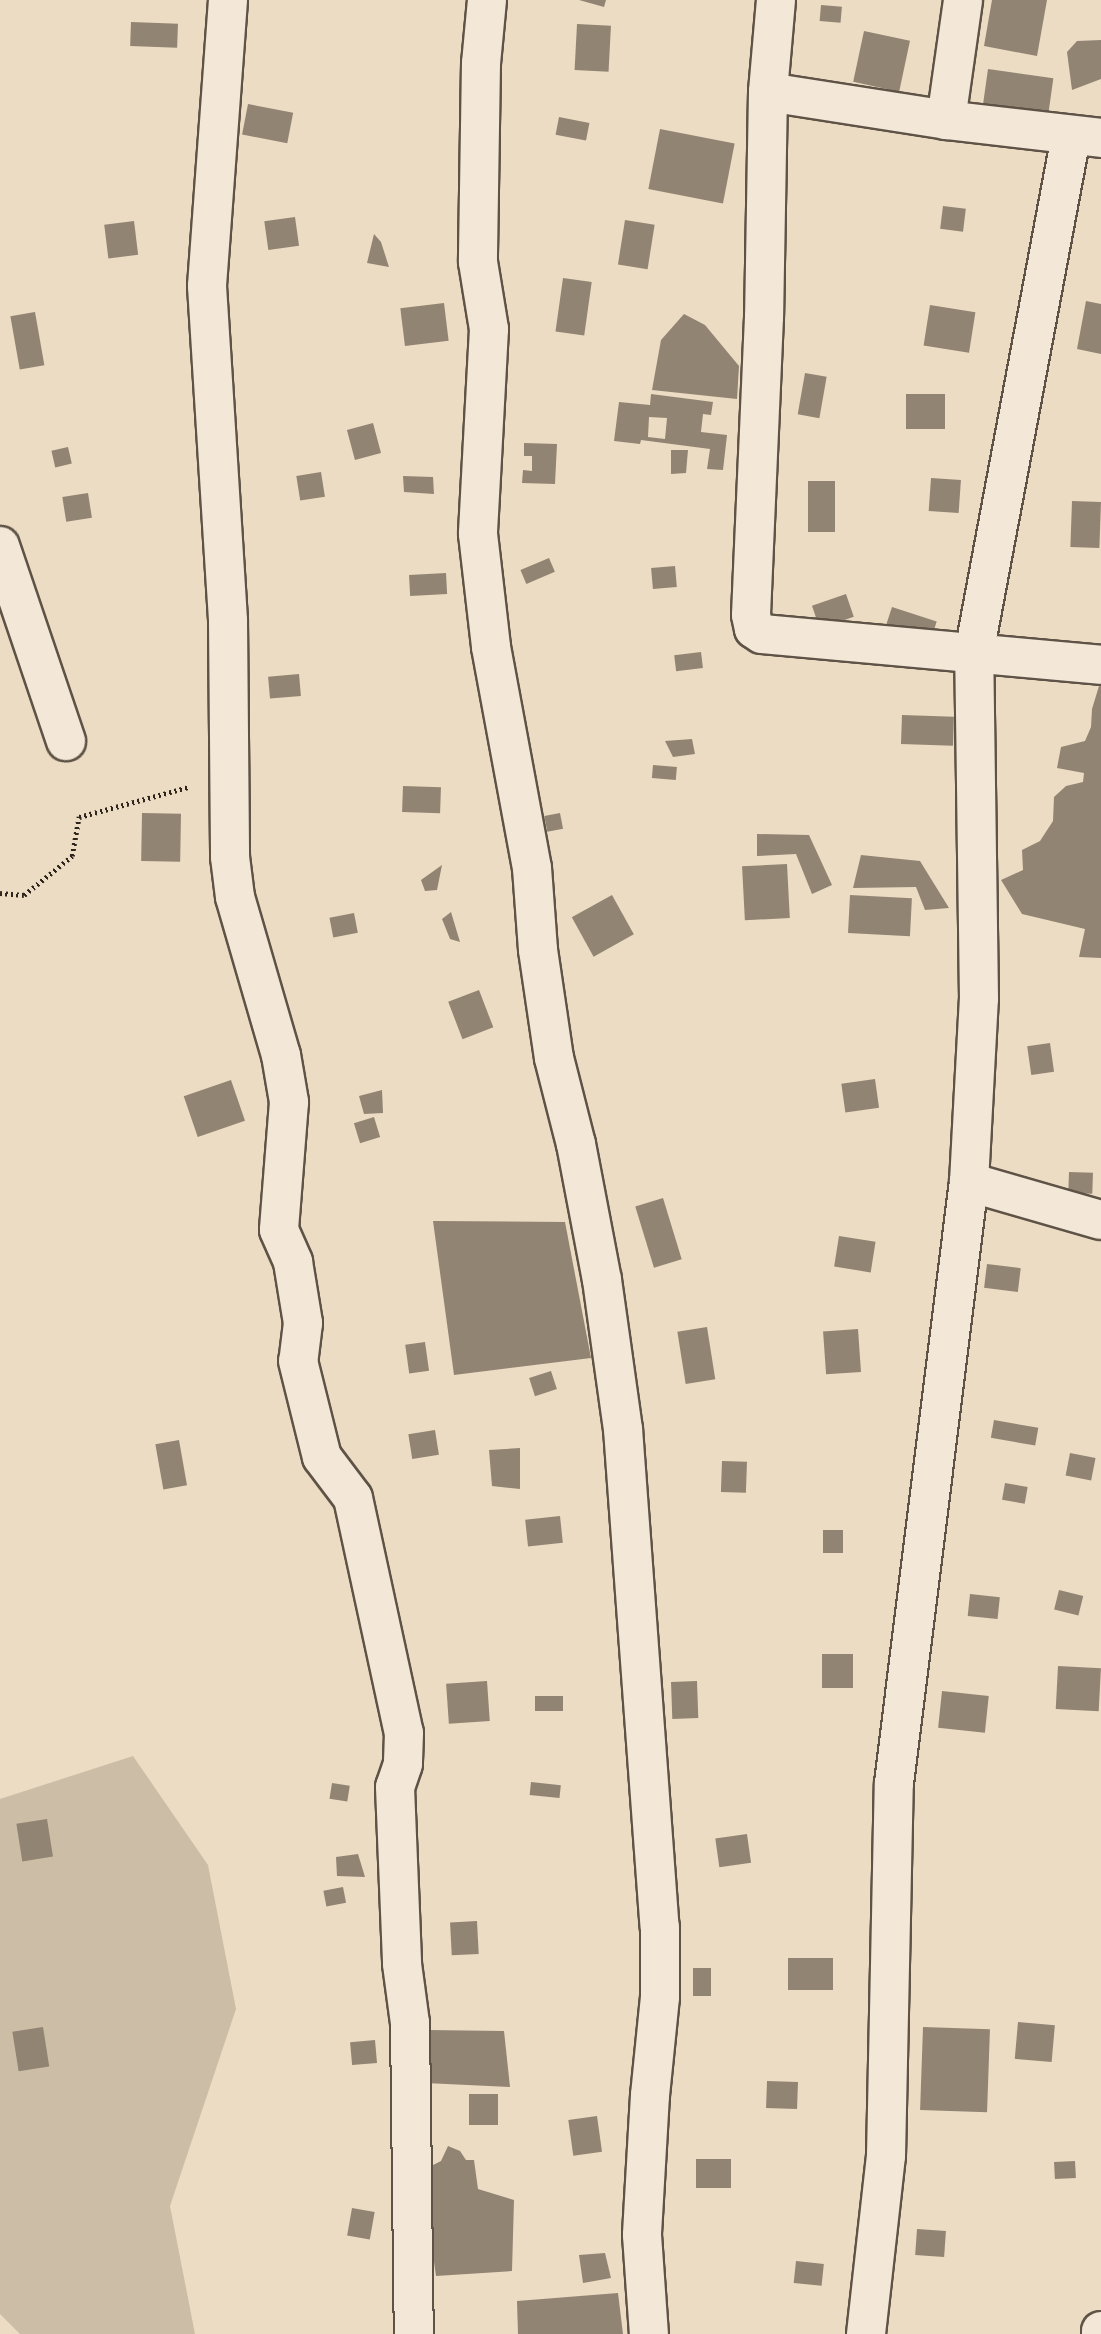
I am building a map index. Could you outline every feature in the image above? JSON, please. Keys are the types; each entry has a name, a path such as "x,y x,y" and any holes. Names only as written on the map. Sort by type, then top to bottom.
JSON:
{"street":[{"path":"228,0 207,308 228,621 230,857 234,897 281,1055 289,1102 279,1230 293,1262 303,1322 298,1360 322,1457 353,1498 404,1733 403,1764 395,1787 402,1964 410,2023 414,2334"},
{"path":"487,0 481,63 482,200 478,262 489,329 478,534 491,647 532,868 538,950 554,1058 576,1144 602,1280 624,1429 660,1927 660,1997 650,2095 642,2235 649,2334"},
{"path":"776,0 768,92 764,317 751,615 754,629 762,634 1101,664"},
{"path":"946,120 963,0"},
{"path":"768,92 946,120 1086,137 974,653 979,999 969,1182 894,1783 886,2156 866,2334"},
{"path":"0,546 66,741"},
{"path":"969,1182 1101,1220"}],"path":[{"path":"0,893 24,895 72,856 79,817 230,776"}],"shaded area":[{"path":"133,1756 208,1865 236,2009 170,2206 195,2334 20,2334 0,2314 0,1799"}],"building":[{"path":"579,0 606,0 604,7"},
{"path":"992,0 1047,0 1037,56 984,46"},
{"path":"821,5 842,7 841,23 820,21"},
{"path":"131,22 178,24 177,48 130,46"},
{"path":"577,24 611,26 609,72 575,70"},
{"path":"864,31 910,41 899,92 853,82"},
{"path":"1101,40 1101,79 1072,90 1067,52 1077,41"},
{"path":"988,69 1053,78 1047,124 982,115"},
{"path":"248,104 293,113 287,143 242,134"},
{"path":"559,117 589,123 586,141 556,135"},
{"path":"660,129 735,144 723,203 648,189"},
{"path":"943,206 966,209 963,232 940,229"},
{"path":"295,217 299,246 268,250 264,221"},
{"path":"625,220 655,225 648,269 618,264"},
{"path":"134,221 138,255 108,258 104,225"},
{"path":"374,234 381,242 389,267 367,263"},
{"path":"563,278 592,282 584,336 555,331"},
{"path":"1086,301 1101,304 1101,354 1077,349"},
{"path":"444,303 449,341 405,346 400,308"},
{"path":"930,305 975,312 969,353 924,345"},
{"path":"35,312 44,365 20,370 10,316"},
{"path":"684,314 705,325 739,366 737,399 652,390 661,340"},
{"path":"805,373 827,377 819,418 798,414"},
{"path":"651,394 713,402 711,415 703,414 701,432 727,435 723,470 707,469 710,449 641,440 640,444 614,441 619,402 650,405","holes":["649,417 667,418 665,439 648,437"]},
{"path":"906,394 945,394 945,429 906,429"},
{"path":"373,423 381,453 355,460 347,430"},
{"path":"524,443 557,444 555,484 522,483 523,470 532,471 532,456 524,456"},
{"path":"68,447 72,464 55,467 51,451"},
{"path":"671,450 688,450 686,473 671,474"},
{"path":"321,472 325,497 300,501 296,476"},
{"path":"403,476 433,477 434,494 404,492"},
{"path":"931,478 961,480 959,513 929,511"},
{"path":"808,481 835,481 835,532 808,532"},
{"path":"88,493 92,518 66,522 62,497"},
{"path":"1072,501 1101,502 1099,548 1070,547"},
{"path":"549,558 555,572 526,584 520,570"},
{"path":"675,566 677,587 653,589 651,568"},
{"path":"446,573 447,594 410,596 409,575"},
{"path":"846,594 854,617 820,628 812,606"},
{"path":"892,607 937,622 930,643 885,629"},
{"path":"701,652 703,668 676,671 674,655"},
{"path":"299,674 301,696 270,699 268,677"},
{"path":"1101,676 1101,958 1079,957 1085,929 1022,914 1001,880 1023,870 1022,850 1040,841 1053,821 1054,797 1066,786 1083,782 1084,773 1057,768 1061,747 1085,741 1091,727 1092,709 1099,686 1075,679"},
{"path":"902,715 954,717 953,746 901,744"},
{"path":"692,739 695,754 673,757 665,741"},
{"path":"653,765 677,767 676,780 652,778"},
{"path":"403,786 441,787 440,813 402,812"},
{"path":"142,813 181,814 180,862 141,861"},
{"path":"560,813 563,829 547,832 544,816"},
{"path":"757,834 809,835 832,885 812,894 796,854 757,856"},
{"path":"861,855 920,861 949,908 925,910 916,887 853,888"},
{"path":"787,864 790,918 745,920 742,866"},
{"path":"442,865 437,890 425,891 421,880"},
{"path":"612,895 634,934 594,957 572,917"},
{"path":"850,895 912,898 910,936 848,933"},
{"path":"451,912 460,942 450,939 442,919"},
{"path":"354,913 358,933 333,937 329,918"},
{"path":"479,990 493,1027 463,1039 448,1002"},
{"path":"1050,1043 1054,1072 1031,1075 1027,1046"},
{"path":"875,1079 879,1108 845,1112 841,1084"},
{"path":"231,1080 245,1121 198,1137 184,1096"},
{"path":"382,1090 383,1113 364,1114 359,1096"},
{"path":"374,1117 380,1137 360,1143 354,1123"},
{"path":"1069,1172 1093,1173 1092,1194 1068,1193"},
{"path":"663,1198 682,1259 654,1268 635,1206"},
{"path":"433,1221 565,1222 591,1358 454,1375"},
{"path":"839,1236 876,1242 871,1272 834,1267"},
{"path":"987,1264 1021,1268 1018,1292 984,1288"},
{"path":"707,1327 715,1379 686,1384 677,1332"},
{"path":"858,1329 861,1372 826,1374 823,1331"},
{"path":"425,1342 429,1371 409,1374 405,1345"},
{"path":"551,1371 557,1389 535,1396 529,1378"},
{"path":"994,1420 1038,1428 1035,1446 991,1438"},
{"path":"435,1430 439,1455 412,1459 408,1434"},
{"path":"179,1440 187,1485 163,1489 155,1444"},
{"path":"520,1448 520,1489 492,1486 489,1450"},
{"path":"1070,1453 1096,1458 1091,1481 1066,1476"},
{"path":"722,1461 747,1462 746,1493 721,1492"},
{"path":"1005,1483 1028,1487 1025,1504 1002,1500"},
{"path":"560,1516 563,1543 528,1547 525,1520"},
{"path":"823,1530 843,1530 843,1553 823,1553"},
{"path":"1059,1590 1083,1596 1078,1615 1054,1609"},
{"path":"970,1594 1000,1597 998,1619 968,1616"},
{"path":"822,1654 853,1654 853,1688 822,1688"},
{"path":"1058,1666 1101,1668 1099,1711 1056,1709"},
{"path":"487,1681 490,1721 449,1724 446,1684"},
{"path":"697,1681 698,1718 672,1719 671,1682"},
{"path":"942,1691 989,1696 985,1733 938,1728"},
{"path":"535,1696 563,1696 563,1711 535,1711"},
{"path":"531,1782 561,1785 559,1798 530,1795"},
{"path":"332,1783 350,1786 347,1802 329,1799"},
{"path":"47,1819 53,1857 22,1861 16,1824"},
{"path":"747,1834 751,1863 719,1867 715,1838"},
{"path":"358,1854 365,1877 337,1876 336,1857"},
{"path":"343,1887 346,1903 326,1907 323,1891"},
{"path":"477,1921 479,1954 452,1955 450,1922"},
{"path":"788,1958 833,1958 833,1990 788,1990"},
{"path":"693,1968 711,1968 711,1996 693,1996"},
{"path":"1018,2022 1055,2025 1052,2062 1015,2059"},
{"path":"43,2027 49,2067 19,2071 12,2032"},
{"path":"923,2027 990,2029 987,2112 920,2110"},
{"path":"428,2030 504,2031 510,2087 425,2083"},
{"path":"375,2040 377,2063 352,2065 350,2042"},
{"path":"767,2081 798,2082 797,2109 766,2108"},
{"path":"469,2094 498,2094 498,2125 469,2125"},
{"path":"597,2116 602,2152 573,2156 568,2120"},
{"path":"448,2146 460,2151 466,2160 474,2160 478,2189 514,2200 512,2271 436,2276 424,2191 431,2166 441,2161"},
{"path":"696,2159 731,2159 731,2188 696,2188"},
{"path":"1075,2161 1076,2178 1055,2179 1054,2162"},
{"path":"352,2208 375,2212 370,2240 347,2236"},
{"path":"917,2229 946,2231 944,2257 915,2255"},
{"path":"605,2253 611,2278 583,2283 579,2255"},
{"path":"796,2261 824,2264 822,2286 794,2283"},
{"path":"618,2293 623,2334 518,2334 517,2301"}]}
